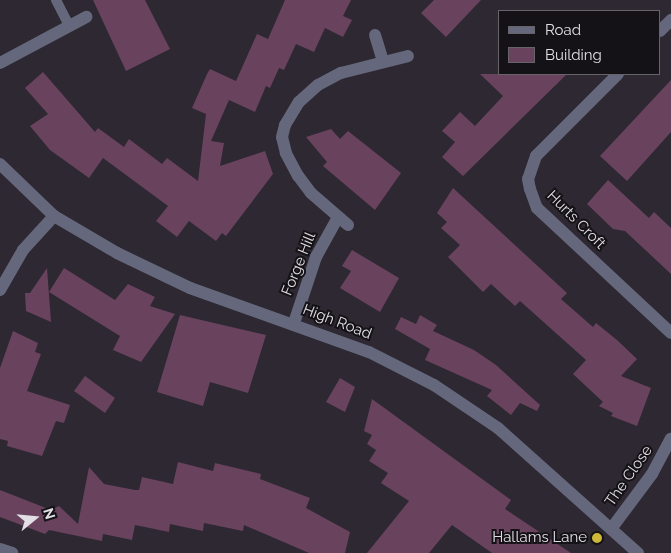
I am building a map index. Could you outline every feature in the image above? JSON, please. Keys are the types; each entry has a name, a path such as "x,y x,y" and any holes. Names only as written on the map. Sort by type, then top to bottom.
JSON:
{"street":[{"path":"0,63 86,17"},
{"path":"661,30 671,20"},
{"path":"375,35 383,62"},
{"name":"Forge Hill","path":"294,323 316,257 343,222 311,193 291,163 282,137 285,125 299,102 318,85 341,73 408,56"},
{"name":"Hurts Croft","path":"617,75 536,156 528,179 530,189 537,208 671,333"},
{"name":"High Road","path":"0,164 54,216 116,254 190,288 294,323 391,362 468,406 498,428 636,553"},
{"path":"0,290 23,250 54,216"},
{"name":"The Close","path":"611,529 652,474 671,440"},
{"path":"0,549 12,553"}],"lane":[{"path":"56,0 69,26"}],"building":[{"path":"93,0 145,0 170,49 126,71"},
{"path":"285,0 351,0 343,16 352,20 343,37 325,28 314,52 296,44 284,70 279,68 270,88 266,86 255,112 229,100 211,141 224,143 220,166 265,151 273,174 226,236 222,233 216,241 189,221 177,237 156,221 168,206 103,158 89,178 50,150 30,126 48,114 25,88 43,72 95,132 98,128 124,147 129,139 162,164 167,158 198,181 206,114 192,108 207,74 210,69 236,81 257,34 268,39"},
{"path":"434,0 481,0 446,37 421,13"},
{"path":"480,74 566,75 463,176 442,157 455,142 442,131 460,112 475,126 503,96"},
{"path":"671,80 671,132 627,181 600,156"},
{"path":"331,129 340,139 348,131 401,173 375,210 323,166 327,162 306,137"},
{"path":"608,180 649,218 654,212 671,228 671,274 625,231 613,229 587,204"},
{"path":"453,188 567,293 561,299 593,327 596,323 637,359 621,376 651,388 637,426 611,416 613,413 599,406 603,402 573,374 586,360 520,301 515,306 491,284 483,292 448,257 460,245 441,228 447,222 437,213"},
{"path":"352,250 399,278 380,312 340,288 351,271 342,266"},
{"path":"47,268 51,322 26,311 25,293 30,293"},
{"path":"64,268 115,300 128,284 155,297 150,306 175,314 141,362 113,350 120,336 49,292"},
{"path":"180,315 266,335 248,393 210,382 203,406 157,392"},
{"path":"420,315 437,325 433,331 474,350 496,365 540,405 537,411 520,403 511,415 487,396 492,390 425,360 430,349 395,329 401,317 416,324"},
{"path":"13,331 38,343 35,352 41,354 27,391 70,405 64,423 56,421 42,456 7,446 8,441 0,439 0,368"},
{"path":"85,376 115,398 105,413 74,391"},
{"path":"340,378 355,387 345,412 326,402"},
{"path":"372,399 511,500 505,509 571,553 492,553 452,525 429,553 367,553 409,501 381,483 388,473 369,461 376,450 367,444 372,435 364,431"},
{"path":"178,462 213,471 215,463 261,474 260,479 310,498 306,508 350,532 345,553 309,553 244,525 243,531 204,523 203,531 170,524 169,532 135,525 132,540 103,534 102,541 49,530 45,534 0,517 0,490 51,510 59,506 78,524 89,467 104,484 139,490 142,477 173,484"}],"place":[{"name":"Hallams Lane","path":"597,538"}]}
